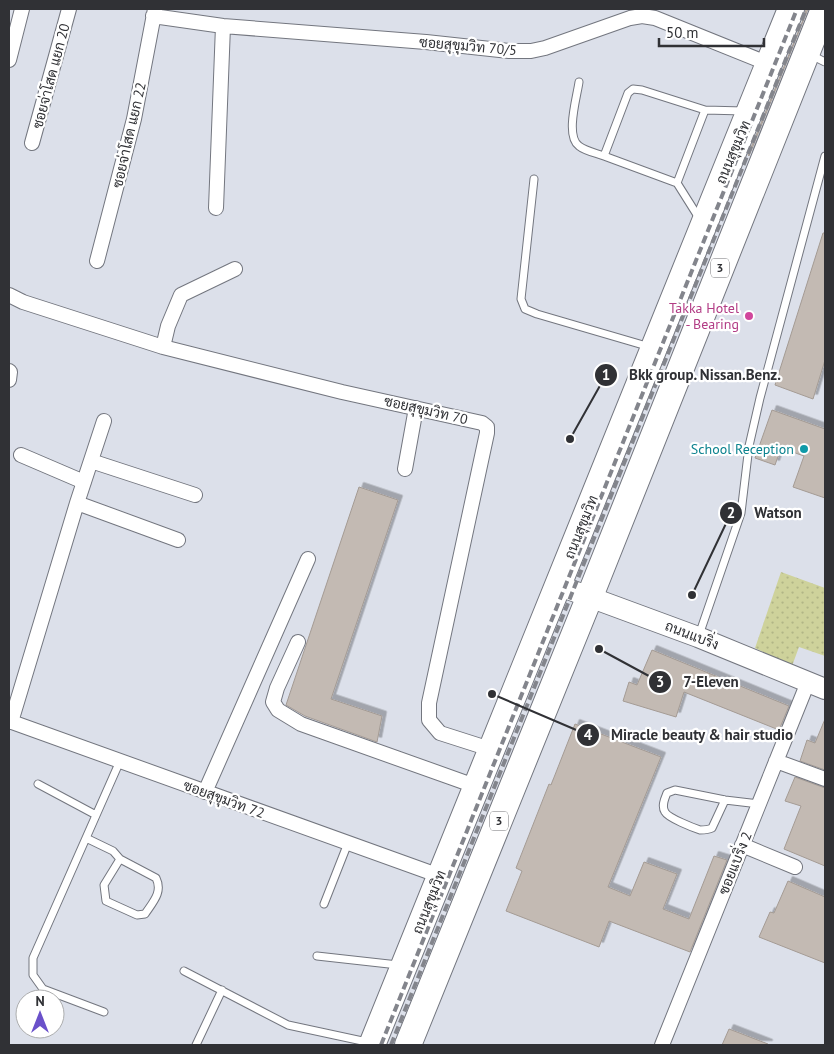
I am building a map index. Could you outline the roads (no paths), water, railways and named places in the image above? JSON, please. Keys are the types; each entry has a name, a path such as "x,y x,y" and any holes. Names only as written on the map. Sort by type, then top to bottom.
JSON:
{"highway":[{"name":"ถนนสุขุมวิท","path":"372,1044 791,9"},
{"name":"3","path":"408,1045 819,37"}],"main road":[{"name":"ถนนแบริ่ง","path":"557,585 698,637 817,685"}],"street":[{"path":"9,60 19,9"},
{"name":"ซอยจ่าโสด แยก 20","path":"32,143 69,9"},
{"name":"ซอยสุขุมวิท 70/5","path":"154,12 223,26 426,42 509,51 531,51 545,48 629,13 655,18 769,64"},
{"name":"ซอยจ่าโสด แยก 22","path":"97,261 134,119 154,12"},
{"path":"216,208 223,26"},
{"path":"163,347 168,326 181,295 235,269"},
{"name":"ซอยสุขุมวิท 70","path":"9,295 23,302 163,347 342,392 482,423 487,426 488,433 429,703 429,720 440,733 490,749"},
{"path":"9,370 9,380"},
{"path":"405,468 416,408"},
{"path":"10,721 104,421"},
{"path":"21,456 84,482"},
{"path":"91,461 195,495"},
{"path":"77,504 178,540"},
{"path":"205,792 308,558"},
{"path":"298,642 277,688 273,702 278,710 301,724 475,786"},
{"name":"ซอยแบริ่ง 2","path":"662,1045 776,761 817,685"},
{"name":"ซอยสุขุมวิท 72","path":"10,721 440,876"},
{"path":"776,761 825,779"},
{"path":"742,845 795,867"}],"lane":[{"path":"579,82 572,135 580,147 677,182 703,224"},
{"path":"604,156 628,93 633,89 642,90 705,110 750,111"},
{"path":"677,182 705,110"},
{"path":"698,637 741,513 749,446 760,398 825,156"},
{"path":"534,179 520,299 525,309 653,347"},
{"path":"104,1012 43,989 33,975 33,958 120,762"},
{"path":"38,784 96,815"},
{"path":"725,800 712,828 706,830 699,829 669,816 663,806 667,792 675,790 725,800 759,804"},
{"path":"86,838 113,851 120,859 156,878 159,883 159,893 146,914 137,914 106,901 104,885 120,859"},
{"path":"324,904 348,843"},
{"path":"317,956 403,965"},
{"path":"184,970 288,1025 372,1044"},
{"path":"196,1045 222,990"}],"railway":[{"path":"381,1045 797,9"},
{"path":"391,1045 806,9"}],"place":[{"name":"Takka Hotel - Bearing","path":"749,316"},
{"name":"Bkk group. Nissan.Benz.","path":"570,439"},
{"name":"School Reception","path":"804,449"},
{"name":"Watson","path":"692,595"},
{"name":"7-Eleven","path":"599,649"},
{"name":"Miracle beauty & hair studio","path":"492,694"}]}
